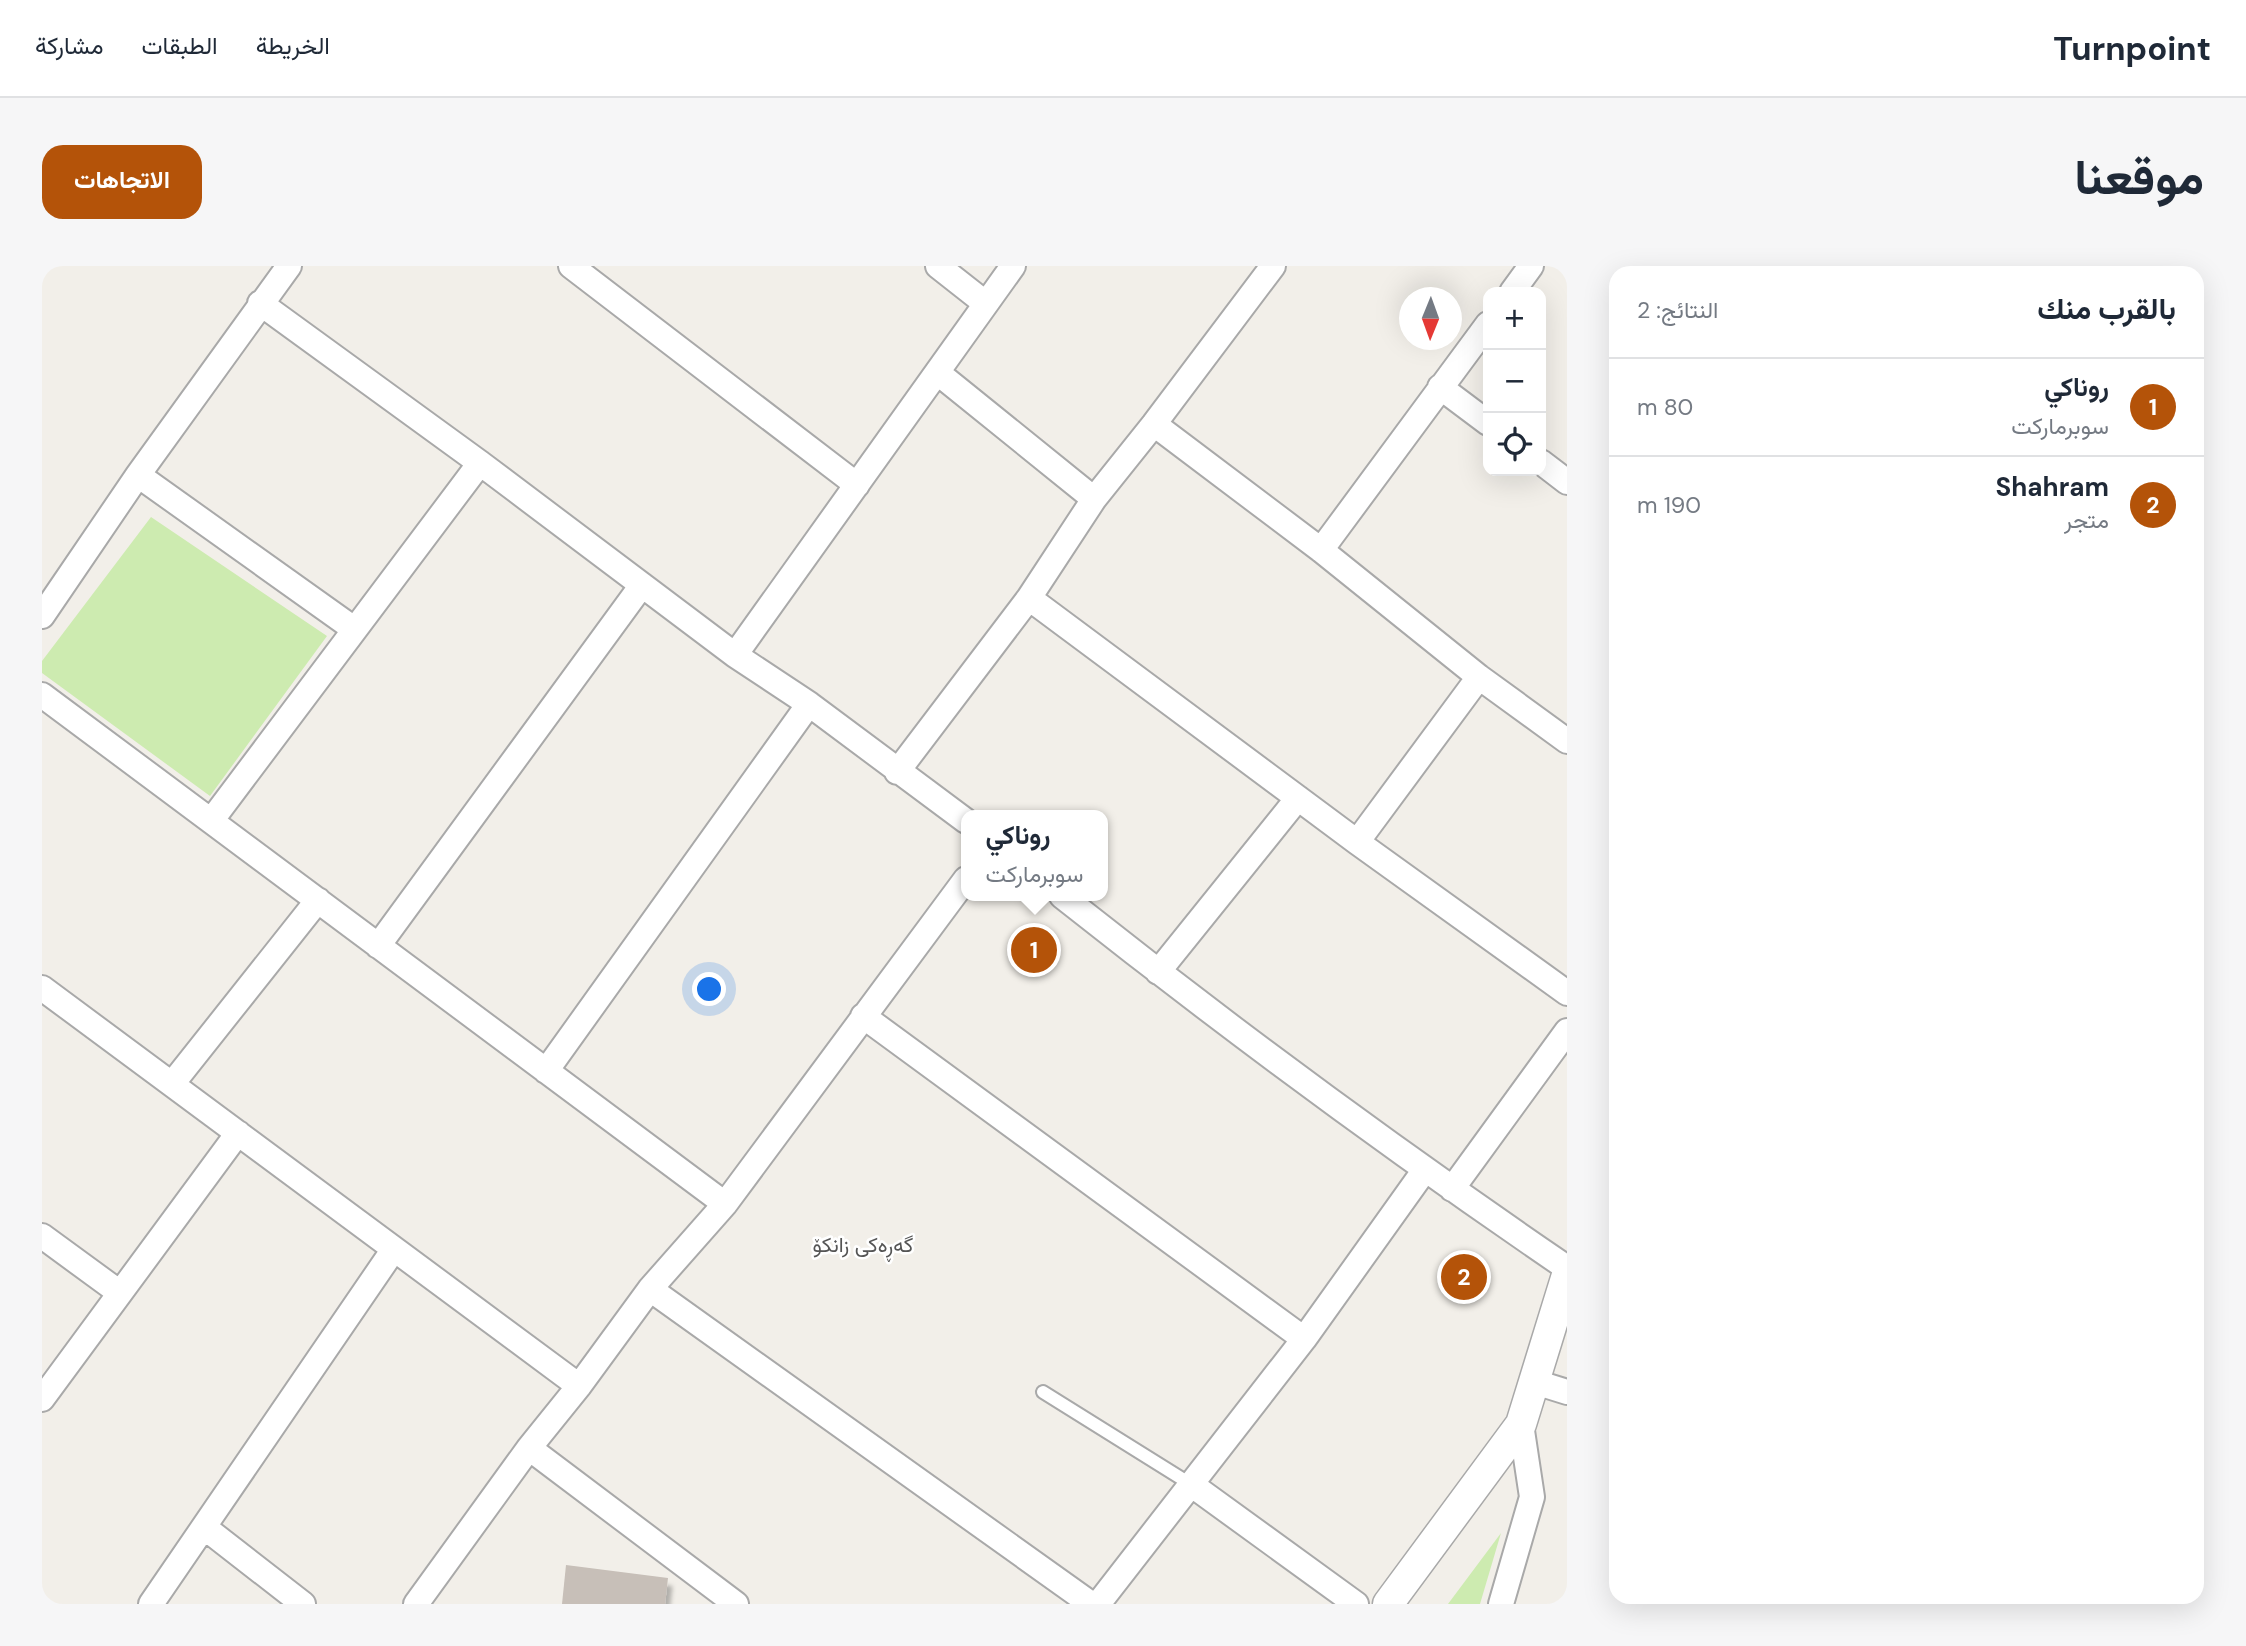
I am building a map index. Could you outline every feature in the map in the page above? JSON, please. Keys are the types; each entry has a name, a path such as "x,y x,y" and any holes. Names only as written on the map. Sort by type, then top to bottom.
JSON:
{"street":[{"path":"42,616 138,475 289,266"},
{"path":"571,266 857,485"},
{"path":"938,266 985,303"},
{"path":"735,655 1013,266"},
{"path":"897,772 1029,598 1094,499 1273,266"},
{"path":"1516,287 1531,266"},
{"path":"260,303 480,463 735,655 809,705 961,817"},
{"path":"1321,550 1483,331"},
{"path":"938,373 1094,499"},
{"path":"1440,387 1483,419"},
{"path":"1154,424 1321,550 1479,677 1567,741"},
{"path":"211,821 480,463"},
{"path":"1546,466 1567,482"},
{"path":"138,475 354,629"},
{"path":"378,946 642,585"},
{"path":"1029,598 1357,842 1567,993"},
{"path":"1357,842 1479,677"},
{"path":"42,695 725,1204"},
{"path":"545,1071 809,705"},
{"path":"1158,972 1298,798"},
{"path":"415,1604 650,1289 725,1204 961,886"},
{"path":"172,1084 318,900"},
{"path":"1068,901 1158,972 1424,1171 1567,1268"},
{"path":"42,988 579,1386"},
{"path":"863,1016 1304,1339"},
{"path":"1452,1189 1567,1031"},
{"path":"42,1399 238,1133"},
{"path":"1098,1604 1304,1339 1424,1171"},
{"path":"42,1236 120,1293"},
{"path":"151,1604 394,1249"},
{"path":"1388,1604 1521,1424 1567,1275"},
{"path":"650,1289 1091,1604"},
{"path":"1535,1382 1567,1392"},
{"path":"1501,1604 1532,1497 1521,1424"},
{"path":"529,1448 736,1604"},
{"path":"1192,1485 1356,1604"},
{"path":"204,1527 303,1604"}],"lane":[{"path":"1043,1392 1192,1485"}],"green space":[{"path":"151,517 327,636 210,796 42,673 42,661"},
{"path":"1501,1533 1480,1604 1448,1604"}],"building":[{"path":"566,1565 668,1578 665,1604 562,1604"}],"place":[{"name":"روناكي","path":"1034,950"},
{"name":"Shahram","path":"1464,1277"}],"district":[{"name":"گەڕەکی زانکۆ","path":"863,1245"}]}
